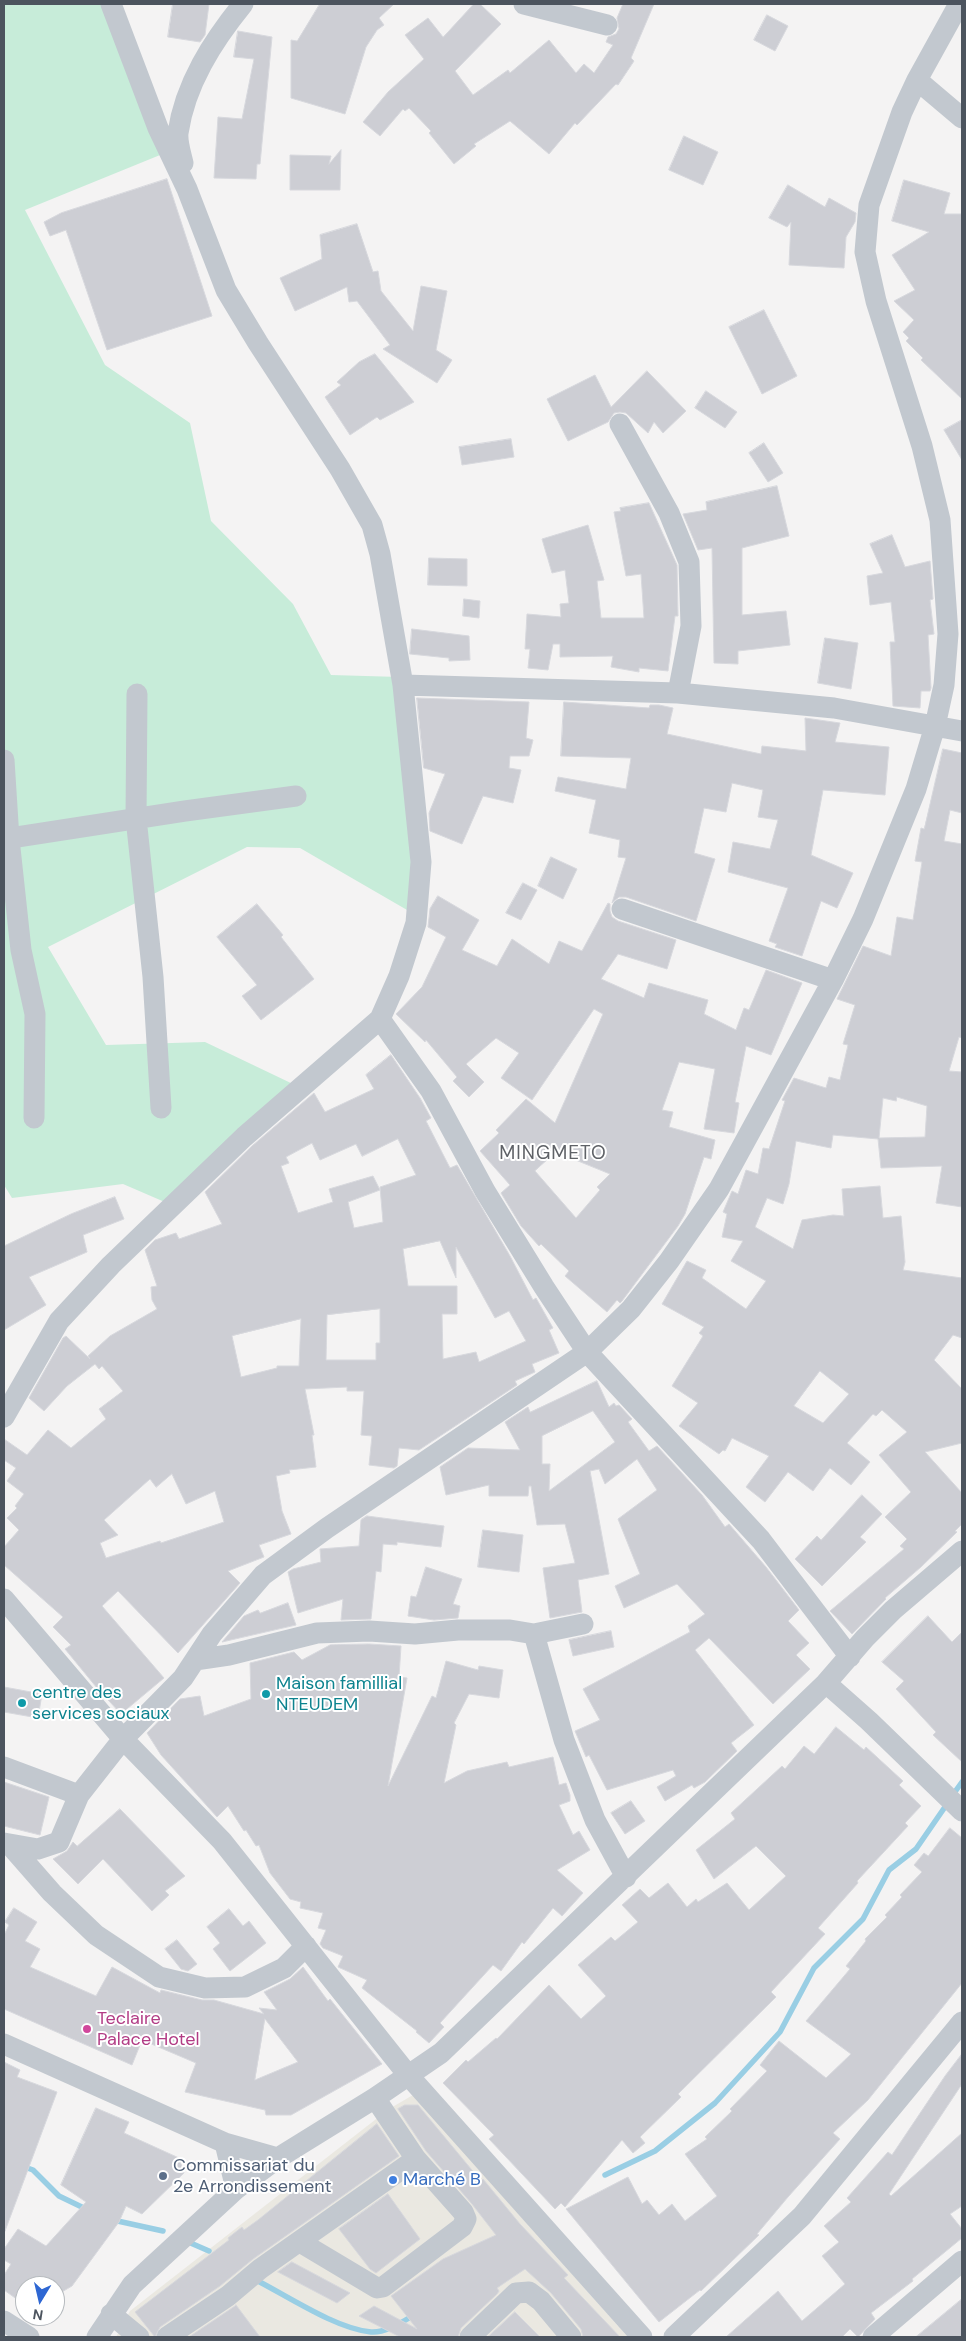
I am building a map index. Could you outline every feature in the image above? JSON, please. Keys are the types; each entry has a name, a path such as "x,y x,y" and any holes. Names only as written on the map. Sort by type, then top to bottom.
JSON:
{"street":[{"path":"4,1417 59,1321 111,1265 244,1137 380,1019 399,976 416,923 421,862 403,685 380,554 372,525 340,469 258,344 226,290 187,188 158,128 111,4"},
{"path":"187,188 178,134 190,86 226,25 243,4"},
{"path":"524,4 607,25"},
{"path":"7,1844 38,1849 59,1842 79,1795 123,1739 184,1678 212,1634 263,1575 335,1523 587,1352 631,1310 669,1261 719,1189 833,980 863,919 916,789 935,726 944,685 948,634 940,520 922,446 876,301 865,252 870,205 902,112 917,80 959,4"},
{"path":"917,80 962,118"},
{"path":"620,424 669,512 689,562 691,626 678,693"},
{"path":"403,685 678,693 834,708 962,731"},
{"path":"138,694 136,818 154,977 161,1108"},
{"path":"4,760 6,839 21,950 36,1014 34,1118"},
{"path":"6,839 136,818 296,796"},
{"path":"622,909 833,980"},
{"path":"380,1019 431,1091 485,1191 544,1287 587,1352 761,1540 850,1657"},
{"path":"97,2337 132,2286 236,2189 278,2158 375,2098 441,2053 826,1683 893,1610 962,1550"},
{"path":"7,1607 123,1739 222,1841 408,2075 642,2337"},
{"path":"195,1660 228,1655 317,1633 370,1632 415,1634 458,1630 510,1630 534,1634 582,1624"},
{"path":"534,1634 564,1740 595,1820 626,1877"},
{"path":"826,1683 959,1808"},
{"path":"4,1767 79,1795"},
{"path":"7,1844 52,1893 96,1935 159,1977 205,1988 246,1987 284,1968 306,1946"},
{"path":"674,2337 802,2216 962,2022"},
{"path":"4,2044 225,2143 278,2158"},
{"path":"300,2242 377,2288 383,2287 462,2227 466,2219 462,2212 416,2159 375,2098"},
{"path":"225,2143 236,2189"},
{"path":"168,2337 228,2296 254,2274 416,2159"},
{"path":"873,2337 962,2261"},
{"path":"470,2337 516,2292 529,2292 541,2301 571,2337"},
{"path":"111,2314 139,2337"},
{"path":"4,2321 29,2337"}],"shaded area":[{"name":"Marché B","path":"413,2095 628,2337 116,2337 130,2311 389,2109"}],"green space":[{"path":"4,4 115,4 165,153 25,210 105,365 190,423 211,521 293,604 331,675 400,677 414,914 300,848 247,847 48,947 106,1045 205,1042 295,1085 167,1203 123,1184 12,1198 4,1185"}],"building":[{"path":"173,4 209,4 205,35 200,42 168,37"},
{"path":"320,4 394,4 379,18 384,25 377,30 366,47 345,114 291,98 291,40 297,41"},
{"path":"474,4 480,4 501,24 455,71 473,95 508,70 510,73 549,40 576,73 584,64 594,73 613,45 606,42 608,37 616,34 619,29 617,18 623,4 654,4 631,58 634,61 618,85 616,84 577,125 575,123 549,154 510,121 474,144 476,146 454,164 429,133 431,131 409,108 405,111 403,109 380,136 363,122 388,92 424,59 405,35 428,18 443,37"},
{"path":"767,15 788,26 775,51 754,40"},
{"path":"238,31 272,37 260,164 257,164 256,179 214,178 218,117 242,119 254,59 234,57"},
{"path":"684,136 718,152 703,185 669,170"},
{"path":"341,150 340,190 290,190 290,155 331,156 329,164"},
{"path":"167,179 212,316 107,350 66,230 50,236 44,222 61,213"},
{"path":"904,180 950,193 944,214 962,214 962,399 921,360 923,358 906,341 909,338 903,332 914,320 894,301 915,290 892,255 929,232 892,221"},
{"path":"788,185 825,207 829,198 856,213 855,222 846,237 844,268 789,265 791,222 787,227 769,218"},
{"path":"357,224 373,272 378,271 381,291 413,331 421,286 447,291 436,350 452,360 437,383 383,349 390,345 357,301 349,302 347,287 295,311 280,278 322,259 320,235"},
{"path":"764,310 797,376 762,394 729,327"},
{"path":"375,354 414,402 380,420 377,417 350,435 325,397 341,385 337,382 359,362"},
{"path":"647,371 686,411 663,433 654,422 648,433 626,413 620,412 614,413 608,422 568,441 547,399 595,375 611,407"},
{"path":"706,391 737,412 725,428 695,408"},
{"path":"962,420 962,460 944,430"},
{"path":"511,439 514,457 462,465 459,447"},
{"path":"764,443 783,473 768,482 749,453"},
{"path":"777,486 789,536 742,548 742,615 786,611 790,645 738,651 738,664 714,663 712,548 698,550 683,514 707,510 706,502"},
{"path":"649,503 677,565 678,616 675,616 668,671 639,668 639,672 611,667 613,656 560,657 560,644 553,644 548,670 528,668 530,649 525,649 527,614 561,617 560,604 569,603 565,570 552,573 542,539 588,525 604,580 597,581 601,618 644,618 641,574 626,576 614,512 621,511 620,508"},
{"path":"892,535 905,567 930,561 933,599 930,600 934,634 928,635 931,688 930,691 921,691 920,708 893,706 890,642 895,642 891,602 870,605 867,576 883,573 870,544"},
{"path":"429,558 467,559 467,586 428,585"},
{"path":"464,599 480,601 479,618 463,616"},
{"path":"412,629 469,636 470,660 449,661 449,658 410,654"},
{"path":"825,638 858,643 851,689 818,683"},
{"path":"417,698 529,702 526,738 533,740 529,756 510,756 509,768 521,770 513,803 483,796 462,844 430,831 429,813 445,774 424,768"},
{"path":"564,702 649,708 650,705 659,705 673,708 667,734 761,754 762,746 806,751 805,718 840,723 835,742 889,747 885,795 823,790 811,855 853,873 837,908 821,901 802,956 775,947 777,944 769,941 788,888 728,872 733,842 770,849 778,820 758,817 763,790 732,783 726,812 704,808 694,853 715,859 696,921 626,897 619,897 612,903 626,858 618,857 620,840 589,833 596,800 555,791 558,777 626,789 631,758 561,756"},
{"path":"943,749 962,753 962,813 950,810 944,841 962,844 962,1038 959,1037 949,1071 962,1072 962,1207 936,1203 942,1166 881,1168 878,1139 833,1135 831,1148 796,1141 789,1184 783,1204 767,1198 755,1227 793,1249 802,1220 833,1215 844,1216 842,1189 880,1186 883,1218 901,1216 905,1262 903,1270 962,1278 962,1338 953,1335 934,1360 962,1389 962,1443 925,1452 962,1493 962,1524 955,1531 957,1532 921,1567 885,1598 852,1634 830,1611 904,1549 900,1546 907,1539 885,1517 911,1492 879,1455 907,1432 882,1410 876,1416 873,1414 847,1443 870,1462 851,1485 830,1468 813,1491 788,1472 765,1502 746,1487 769,1456 732,1438 725,1451 723,1450 719,1454 679,1426 698,1403 672,1386 703,1336 699,1333 704,1327 662,1304 687,1261 706,1270 702,1278 746,1309 766,1281 731,1261 743,1241 722,1237 727,1214 723,1212 732,1191 738,1194 746,1170 758,1174 763,1148 769,1149 785,1101 782,1100 794,1078 826,1088 829,1077 840,1080 848,1045 843,1044 855,1005 837,999 863,946 891,956 897,917 913,920 922,862 915,861 921,828 924,829","holes":["897,1097 927,1106 925,1137 879,1138 883,1098 896,1101","820,1371 849,1394 823,1423 794,1406"]},
{"path":"551,857 577,869 563,899 538,886"},
{"path":"523,883 537,890 521,920 506,913"},
{"path":"438,896 479,920 462,950 497,966 512,939 549,964 559,941 582,951 608,903 610,904 612,917 618,921 676,940 667,969 618,954 601,979 644,998 649,983 708,1000 704,1014 736,1030 744,1008 749,1010 766,970 802,983 771,1055 746,1046 735,1102 739,1103 734,1133 704,1129 715,1069 679,1062 662,1110 673,1112 669,1127 715,1140 711,1159 704,1157 685,1214 678,1226 622,1301 620,1303 617,1300 607,1312 565,1276 569,1271 541,1244 539,1246 521,1226 501,1193 510,1185 480,1151 499,1133 496,1130 526,1099 555,1123 603,1014 594,1009 532,1100 501,1078 519,1053 496,1038 466,1064 484,1082 469,1097 453,1081 457,1077 426,1040 425,1042 396,1014 422,987 446,937 428,927 430,909","holes":["556,1152 610,1174 597,1187 600,1190 576,1218 535,1171"]},
{"path":"257,904 283,935 281,937 314,979 261,1020 242,996 257,985 217,937"},
{"path":"391,1055 431,1118 426,1121 450,1168 457,1165 510,1256 533,1300 536,1298 553,1328 549,1330 559,1353 532,1364 535,1372 515,1381 517,1385 419,1450 399,1448 397,1466 394,1468 369,1465 372,1436 361,1435 364,1391 347,1391 347,1387 305,1389 314,1435 312,1435 316,1467 289,1470 290,1473 276,1476 282,1511 291,1534 259,1545 264,1557 228,1571 240,1583 178,1653 118,1591 102,1606 164,1678 121,1714 65,1649 71,1645 53,1627 63,1617 4,1565 4,1547 19,1530 7,1518 17,1508 15,1506 24,1494 7,1481 16,1468 4,1460 4,1439 27,1455 48,1430 71,1448 106,1419 99,1409 123,1391 102,1366 99,1369 95,1364 67,1386 44,1411 29,1398 63,1338 66,1336 90,1359 88,1356 110,1336 157,1309 152,1300 151,1287 157,1286 145,1250 155,1240 176,1233 179,1239 222,1224 205,1192 252,1146 314,1093 325,1112 374,1089 366,1075","holes":["398,1139 416,1175 380,1187 383,1222 354,1228 348,1202 380,1190 373,1176 329,1189 333,1202 298,1213 281,1166 289,1163 286,1157 312,1143 320,1160 356,1144 362,1156","440,1241 456,1278 456,1247 495,1318 509,1311 526,1341 479,1362 476,1352 443,1359 442,1314 457,1314 457,1286 408,1286 403,1249","380,1309 380,1343 376,1343 376,1360 326,1360 327,1315","301,1319 299,1366 277,1366 277,1368 241,1377 232,1336","172,1474 186,1504 215,1491 224,1522 161,1543 160,1541 106,1558 100,1543 118,1535 104,1520 150,1479 156,1487"]},
{"path":"115,1197 124,1219 83,1235 87,1252 29,1277 46,1305 4,1330 4,1246 71,1214"},
{"path":"597,1381 609,1407 614,1403 616,1406 619,1405 632,1419 628,1422 649,1451 657,1446 702,1495 725,1527 729,1524 766,1567 799,1610 788,1621 809,1643 796,1655 810,1669 773,1704 709,1638 695,1650 754,1725 731,1743 737,1751 705,1782 694,1788 692,1785 665,1801 657,1787 676,1776 673,1770 607,1790 589,1755 586,1757 575,1731 600,1720 583,1689 690,1632 688,1626 705,1614 677,1584 624,1608 615,1586 640,1574 618,1519 657,1490 637,1459 605,1484 599,1469 590,1471 609,1574 578,1580 582,1612 550,1618 543,1568 575,1563 565,1524 537,1525 531,1486 529,1486 528,1496 489,1496 489,1485 446,1495 440,1467 468,1448 520,1450 505,1422 528,1407 530,1412","holes":["593,1411 615,1442 549,1491 550,1464 542,1464 542,1436"]},
{"path":"862,1495 882,1514 860,1537 866,1542 822,1586 795,1559 817,1536 821,1540"},
{"path":"367,1516 444,1526 441,1547 397,1542 397,1545 383,1544 381,1572 376,1571 371,1619 341,1620 343,1599 298,1613 288,1572 321,1562 320,1549 359,1546 361,1520"},
{"path":"483,1530 523,1535 519,1572 478,1567"},
{"path":"426,1567 462,1579 453,1604 460,1606 458,1618 434,1620 408,1616 411,1596 416,1597"},
{"path":"288,1603 296,1625 222,1642 244,1616 258,1610 260,1613"},
{"path":"928,1616 952,1642 962,1632 962,1762 933,1735 936,1732 896,1689 904,1681 882,1662"},
{"path":"611,1631 614,1647 573,1656 569,1640"},
{"path":"369,1644 401,1646 399,1677 407,1678 388,1786 432,1696 436,1698 446,1661 478,1670 479,1666 503,1670 499,1698 469,1694 454,1723 456,1725 444,1783 467,1771 507,1762 509,1767 553,1757 559,1785 566,1783 570,1795 570,1801 559,1805 573,1835 579,1831 590,1850 557,1870 583,1893 562,1916 553,1908 524,1944 522,1942 501,1971 493,1965 440,2023 444,2027 429,2043 417,2031 362,1988 367,1980 338,1967 343,1956 323,1948 320,1944 326,1930 318,1928 323,1913 300,1908 301,1902 290,1899 270,1873 259,1845 256,1846 246,1830 244,1831 228,1806 217,1817 161,1755 147,1733 180,1699 200,1696 204,1716 251,1699 250,1663 294,1652 302,1660 330,1645"},
{"name":"centre des services sociaux","path":"4,1687 42,1694 38,1718 4,1712"},
{"path":"836,1727 864,1750 866,1747 903,1781 899,1785 921,1806 905,1823 908,1826 857,1881 858,1883 818,1928 825,1934 771,1992 776,1997 678,2094 681,2097 640,2137 645,2143 633,2153 622,2140 565,2207 561,2203 555,2209 489,2139 494,2135 443,2083 466,2060 468,2062 497,2039 549,1985 581,2019 606,1996 578,1965 611,1937 615,1941 638,1922 622,1905 640,1889 649,1898 668,1883 687,1907 696,1899 698,1902 727,1883 749,1910 786,1876 756,1846 714,1879 696,1850 735,1819 731,1813 782,1766 785,1769 804,1746 814,1754"},
{"path":"4,1782 49,1797 40,1835 4,1826"},
{"path":"631,1801 645,1821 625,1834 611,1813"},
{"path":"120,1809 185,1876 165,1891 169,1895 152,1911 103,1859 78,1884 53,1859 67,1851 73,1842 77,1846"},
{"path":"950,1828 962,1838 962,1983 868,2100 833,2133 840,2139 788,2197 757,2234 759,2235 701,2291 659,2322 566,2209 628,2177 642,2204 647,2200 659,2215 672,2204 685,2221 717,2196 685,2154 707,2139 705,2137 732,2111 730,2109 767,2071 760,2065 779,2041 826,2078 851,2054 806,2021 850,1969 846,1966 866,1941 865,1939 887,1917 885,1915 902,1897 900,1895 922,1872 914,1865 924,1853 928,1856"},
{"path":"14,1908 37,1922 25,1941 40,1949 30,1967 96,1996 112,1967 160,1993 161,1990 202,2000 214,2000 264,2014 259,2008 277,2010 264,1992 290,1979 303,1967 328,2001 330,1999 382,2064 291,2115 266,2115 265,2110 185,2092 196,2063 142,2040 132,2065 4,2009 4,1935 9,1925 5,1922","holes":["265,2019 298,2062 255,2080"]},
{"path":"229,1909 243,1926 249,1921 266,1943 230,1971 213,1949 220,1943 207,1927"},
{"path":"177,1940 197,1964 188,1971 181,1969 165,1949"},
{"path":"962,2054 962,2084 889,2194 891,2196 962,2133 962,2206 950,2214 962,2229 962,2238 912,2279 913,2281 871,2313 875,2319 858,2337 850,2329 842,2337 726,2337 778,2291 802,2321 845,2284 822,2256 839,2242 824,2226 851,2202 847,2198 888,2152 892,2155"},
{"path":"4,2062 20,2070 17,2077 57,2092 5,2231"},
{"path":"405,2105 418,2105 481,2181 483,2179 520,2224 568,2275 564,2278 620,2337 583,2337 581,2329 551,2293 525,2269 497,2288 499,2291 497,2294 461,2328 458,2337 400,2337 359,2316 374,2306 417,2329 391,2296 443,2259 496,2235 426,2151 398,2109"},
{"path":"96,2108 129,2122 124,2133 179,2158 184,2173 142,2214 126,2206 119,2222 72,2286 65,2290 65,2276 15,2276 15,2298 4,2290 4,2275 11,2264 4,2260 4,2249 18,2229 46,2246 86,2202 61,2185"},
{"path":"377,2124 399,2156 253,2259 220,2286 160,2327 155,2337 135,2312 229,2240 228,2238 242,2227 244,2230 258,2220"},
{"path":"388,2194 420,2239 376,2273 370,2269 339,2229"},
{"path":"292,2262 350,2293 337,2303 278,2272"},
{"path":"962,2299 962,2337 916,2337"},
{"path":"235,2306 260,2337 189,2337"},
{"path":"515,2312 540,2337 488,2337"}],"waterway":[{"path":"952,1796 962,1782"},
{"path":"605,2175 655,2151 715,2103 780,2032 814,1968 863,1919 889,1870 916,1849 947,1804"},
{"path":"22,2166 33,2170 59,2196 88,2210"},
{"path":"113,2220 163,2231"},
{"path":"186,2241 209,2251"},
{"path":"254,2279 327,2318 357,2330 382,2331 414,2315"}],"place":[{"name":"Maison famillial NTEUDEM","path":"266,1694"},
{"name":"centre des services sociaux","path":"22,1703"},
{"name":"Teclaire Palace Hotel","path":"87,2029"},
{"name":"Commissariat du 2e Arrondissement","path":"163,2176"},
{"name":"Marché B","path":"393,2180"}],"district":[{"name":"MINGMETO","path":"553,1154"}]}
